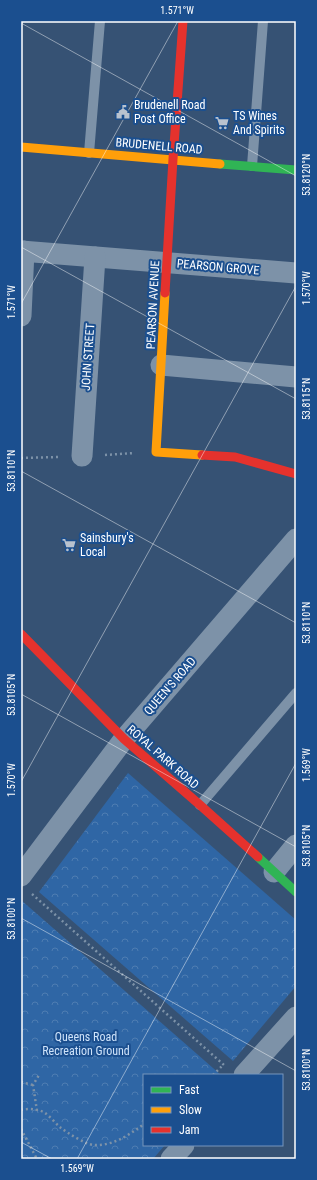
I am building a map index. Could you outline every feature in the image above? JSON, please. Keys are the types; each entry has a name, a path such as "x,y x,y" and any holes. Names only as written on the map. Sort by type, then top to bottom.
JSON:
{"street":[{"name":"PEARSON AVENUE","path":"183,21 173,160 156,452 235,457 296,474"},
{"name":"BRUDENELL ROAD","path":"21,147 296,170"},
{"name":"PEARSON GROVE","path":"23,251 296,273"},
{"path":"21,316 23,251"},
{"name":"JOHN STREET","path":"82,456 95,257"},
{"path":"161,365 296,377"},
{"name":"QUEEN'S ROAD","path":"24,883 124,739 296,539"},
{"name":"ROYAL PARK ROAD","path":"21,634 124,739 296,892"},
{"path":"274,872 296,846"},
{"path":"237,1072 296,1017"},
{"path":"171,1159 183,1146"}],"lane":[{"path":"89,153 100,21"},
{"path":"252,166 263,21"},
{"path":"200,805 296,693"}],"path":[{"path":"24,883 224,1064 237,1072"},
{"path":"214,1074 224,1064"},
{"path":"37,1111 33,1085 39,1075"},
{"path":"21,1082 33,1085"},
{"path":"21,1110 27,1109 45,1113 61,1128 76,1138 92,1145 110,1144 129,1136 143,1125"},
{"path":"21,1130 36,1159"}],"green space":[{"path":"128,773 296,920 296,986 233,1061 39,892"},
{"name":"Queens Road Recreation Ground","path":"21,900 220,1074 143,1074 143,1146 164,1146 153,1159 21,1159"}],"traffic: fast":[{"path":"220,164 296,170"},
{"path":"258,857 296,892"}],"traffic: slow":[{"path":"21,147 220,164"},
{"path":"165,293 156,452 202,455"}],"traffic: jam":[{"path":"165,293 183,21"},
{"path":"202,455 235,457 296,474"},
{"path":"21,634 124,739 258,857"}],"place":[{"name":"Brudenell Road Post Office","path":"123,112"},
{"name":"TS Wines And Spirits","path":"222,123"},
{"name":"Sainsbury's Local","path":"69,545"}]}
